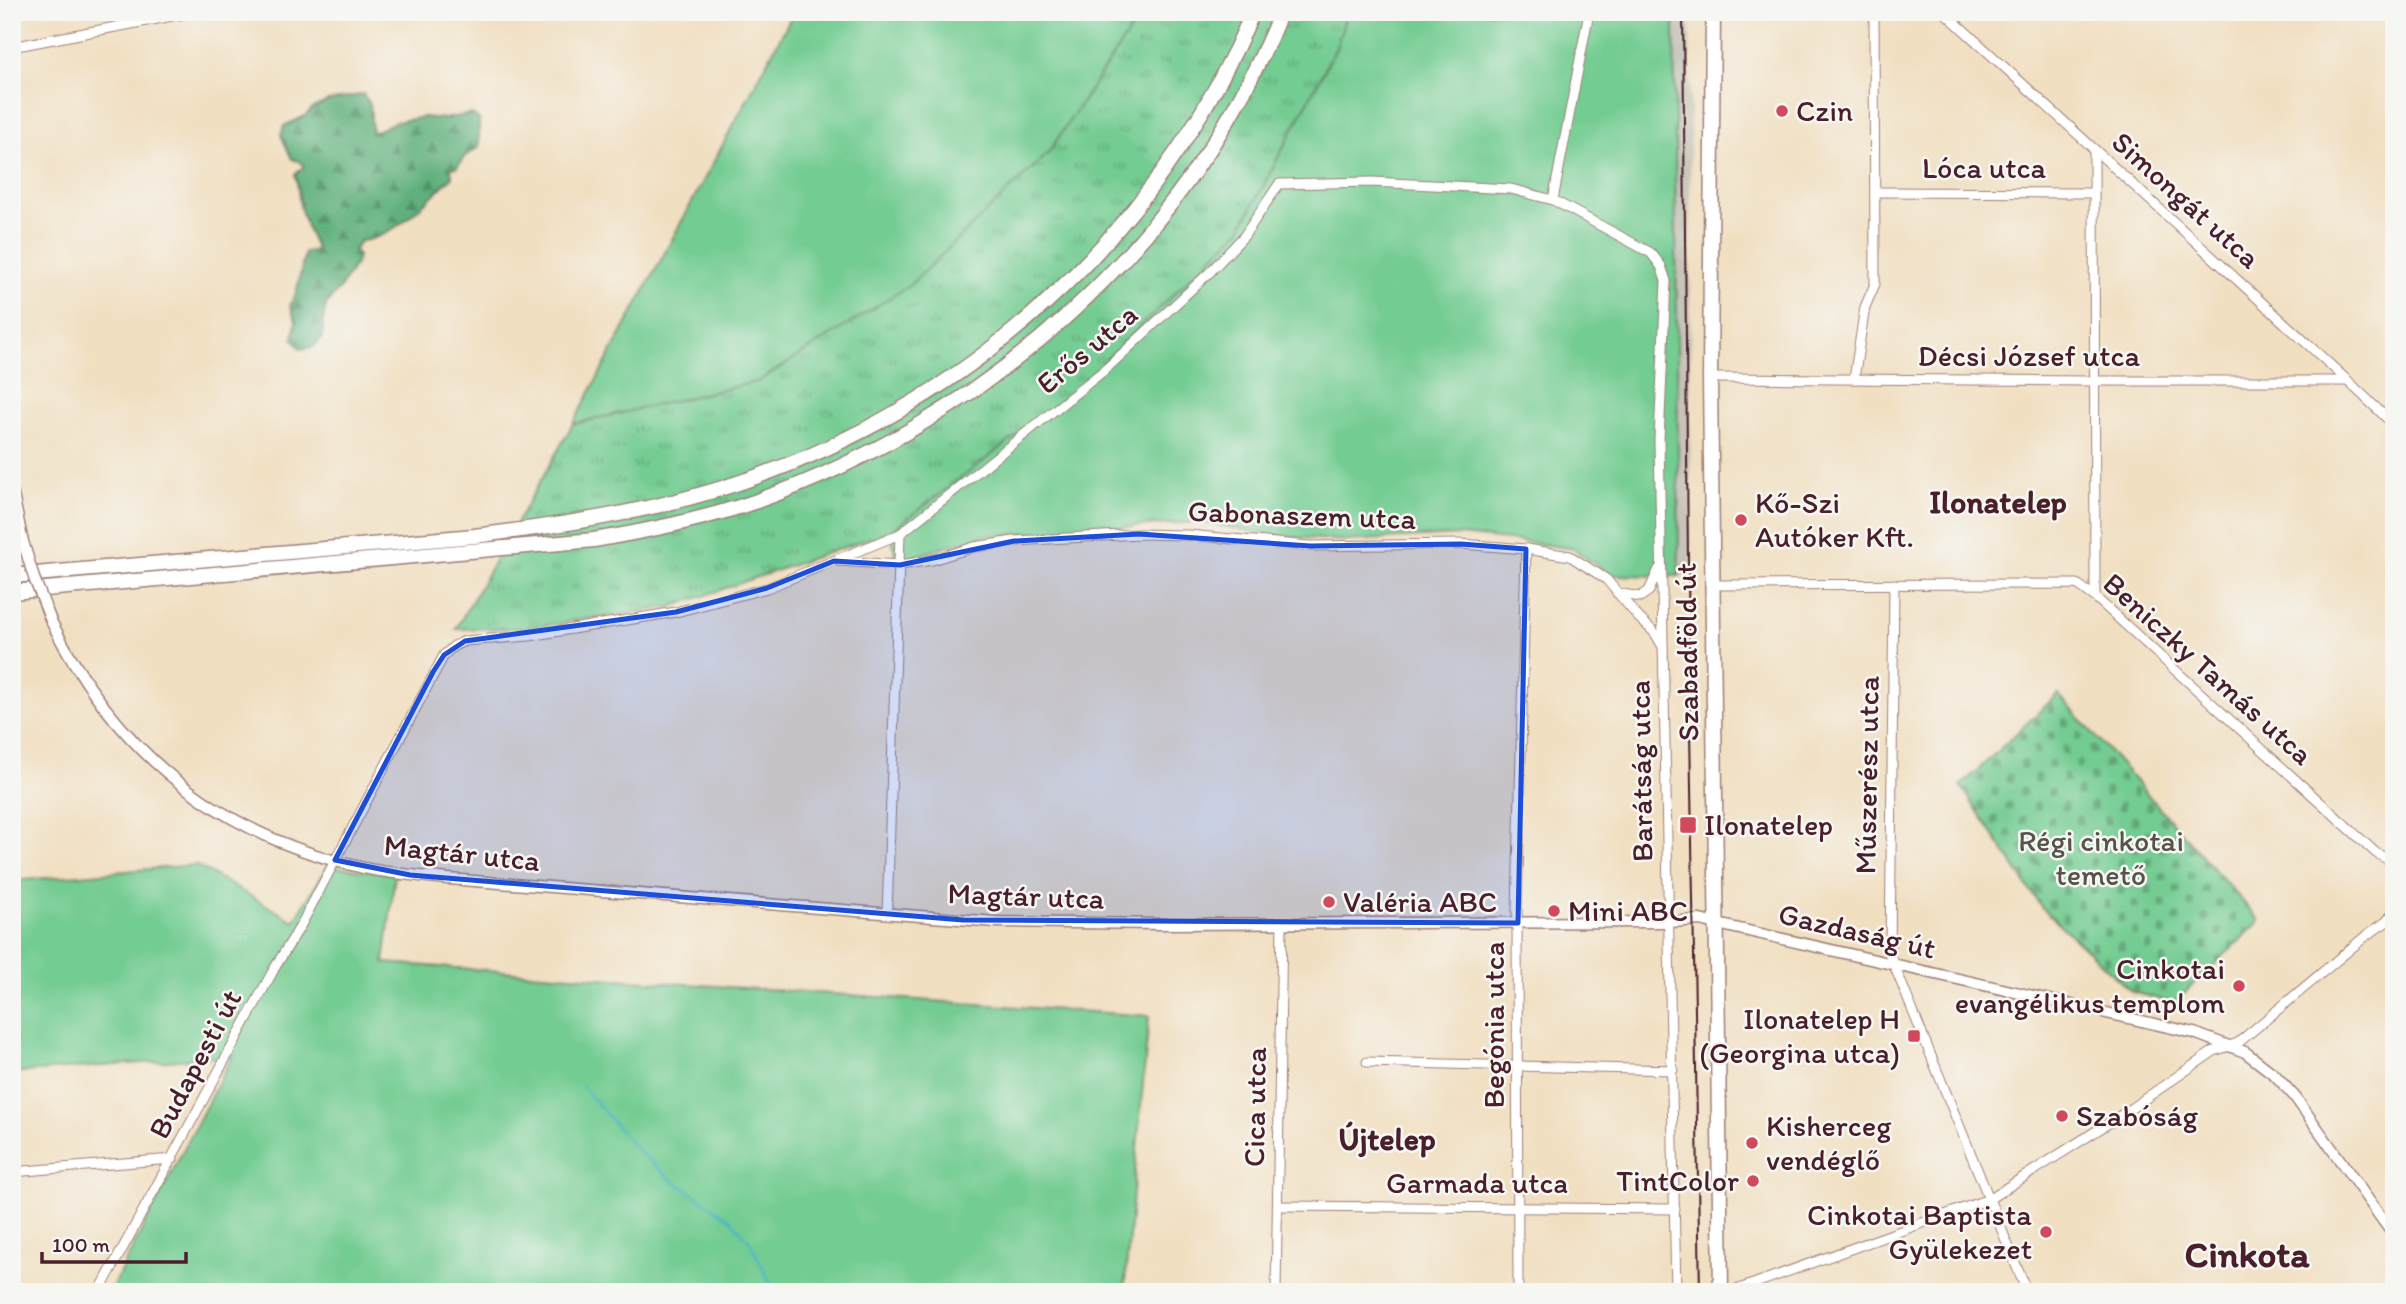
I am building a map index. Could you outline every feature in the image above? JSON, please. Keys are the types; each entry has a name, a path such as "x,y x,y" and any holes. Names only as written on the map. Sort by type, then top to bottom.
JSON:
{"main road":[{"path":"12,576 474,536 544,527 681,500 738,483 821,452 915,402 978,360 1017,329 1070,280 1129,216 1167,167 1215,90 1253,12"},
{"path":"12,592 594,540 653,530 725,511 834,471 908,432 976,389 1041,339 1106,279 1169,208 1196,169 1235,106 1281,12"},
{"name":"Szabadföld út","path":"1713,12 1710,378 1721,1292"}],"street":[{"path":"12,47 193,12"},
{"path":"1553,200 1589,12"},
{"path":"1854,379 1865,307 1875,284 1874,12"},
{"name":"Simongát utca","path":"1944,12 2394,425"},
{"path":"2094,149 2095,597"},
{"name":"Erős utca","path":"900,534 1107,368 1210,272 1235,245 1279,184 1372,182 1511,189 1553,200 1651,253"},
{"name":"Lóca utca","path":"1875,192 2093,193"},
{"name":"Barátság utca","path":"1651,253 1661,266 1666,281 1659,440 1676,1292"},
{"name":"Décsi József utca","path":"1710,378 2093,382 2348,380"},
{"name":"Magtár utca","path":"12,490 22,538 51,621 75,667 131,740 199,797 247,826 299,848 364,868 410,875 1008,922 1518,923 1700,920 1718,923"},
{"path":"887,914 900,534"},
{"name":"Budapesti út","path":"99,1292 444,655 454,646 475,639 528,636 676,612 767,588 900,534"},
{"name":"Gabonaszem utca","path":"834,561 900,565 932,560 974,547 1014,541 1139,534 1188,535 1310,546 1461,544 1526,549 1570,556 1606,579 1656,633 1664,649"},
{"name":"Begónia utca","path":"1518,1292 1517,911 1526,549"},
{"path":"1617,593 1640,597 1649,591 1661,563"},
{"name":"Műszerész utca","path":"1894,584 1890,950 2027,1292"},
{"name":"Beniczky Tamás utca","path":"1712,585 2077,584 2095,597 2376,853 2394,860"},
{"path":"1731,1292 1989,1199 2123,1114 2214,1051 2238,1042 2386,922 2394,912"},
{"name":"Cica utca","path":"1276,1292 1282,923"},
{"name":"Gazdaság út","path":"1718,923 2194,1033 2231,1045 2262,1063 2285,1085 2394,1236"},
{"path":"1367,1062 1673,1070"},
{"path":"12,1172 173,1159"},
{"name":"Garmada utca","path":"1278,1206 1675,1209"}],"highlighted area":[{"path":"1139,534 1310,546 1461,544 1526,549 1518,923 963,920 410,875 335,860 433,672 444,655 465,641 676,612 767,588 834,561 900,565 1014,541"}],"shaded area":[{"path":"1674,12 1690,12 1691,576 1679,576"}],"green space":[{"path":"794,12 1142,12 1048,153 910,285 759,381 573,424"},
{"path":"1142,12 1347,12 1336,48 1240,230 1069,396 891,531 671,607 527,628 456,629 573,424 759,381 1048,153"},
{"path":"1347,12 1674,12 1679,576 1610,575 1574,549 1527,542 1459,535 1346,541 1278,536 1200,522 982,536 896,562 891,531 1069,396 1240,230 1336,48"},
{"path":"363,94 370,104 372,133 395,122 424,117 444,119 471,114 479,119 479,147 464,157 457,167 451,168 452,177 398,226 373,239 360,241 354,251 358,256 355,265 326,304 323,337 313,347 301,349 293,339 296,321 290,306 296,294 305,252 317,250 303,216 295,175 304,166 292,159 281,135 284,126 305,116 313,108 328,101"},
{"name":"Régi cinkotai temető","path":"2058,694 2260,921 2174,1003 2132,992 2042,908 1961,786"},
{"path":"196,865 294,921 328,866 395,874 384,963 1149,1016 1124,1292 110,1292 232,1056 12,1073 12,881"}],"waterway":[{"path":"582,1086 635,1148 673,1181 729,1218 749,1240 775,1292"}],"tram line":[{"path":"1683,12 1689,675 1700,1292"}],"place":[{"name":"Czin","path":"1782,111"},
{"name":"Kő-Szi Autóker Kft.","path":"1741,520"},
{"name":"Ilonatelep","path":"1688,825"},
{"name":"Valéria ABC","path":"1329,902"},
{"name":"Mini ABC","path":"1554,911"},
{"name":"Cinkotai evangélikus templom","path":"2239,986"},
{"name":"Ilonatelep H (Georgina utca)","path":"1914,1036"},
{"name":"Szabóság","path":"2062,1116"},
{"name":"Kisherceg vendéglő","path":"1752,1143"},
{"name":"TintColor","path":"1753,1181"},
{"name":"Cinkotai Baptista Gyülekezet","path":"2046,1232"}],"district":[{"name":"Ilonatelep","path":"1998,502"},
{"name":"Újtelep","path":"1387,1139"},
{"name":"Cinkota","path":"2247,1254"}]}
